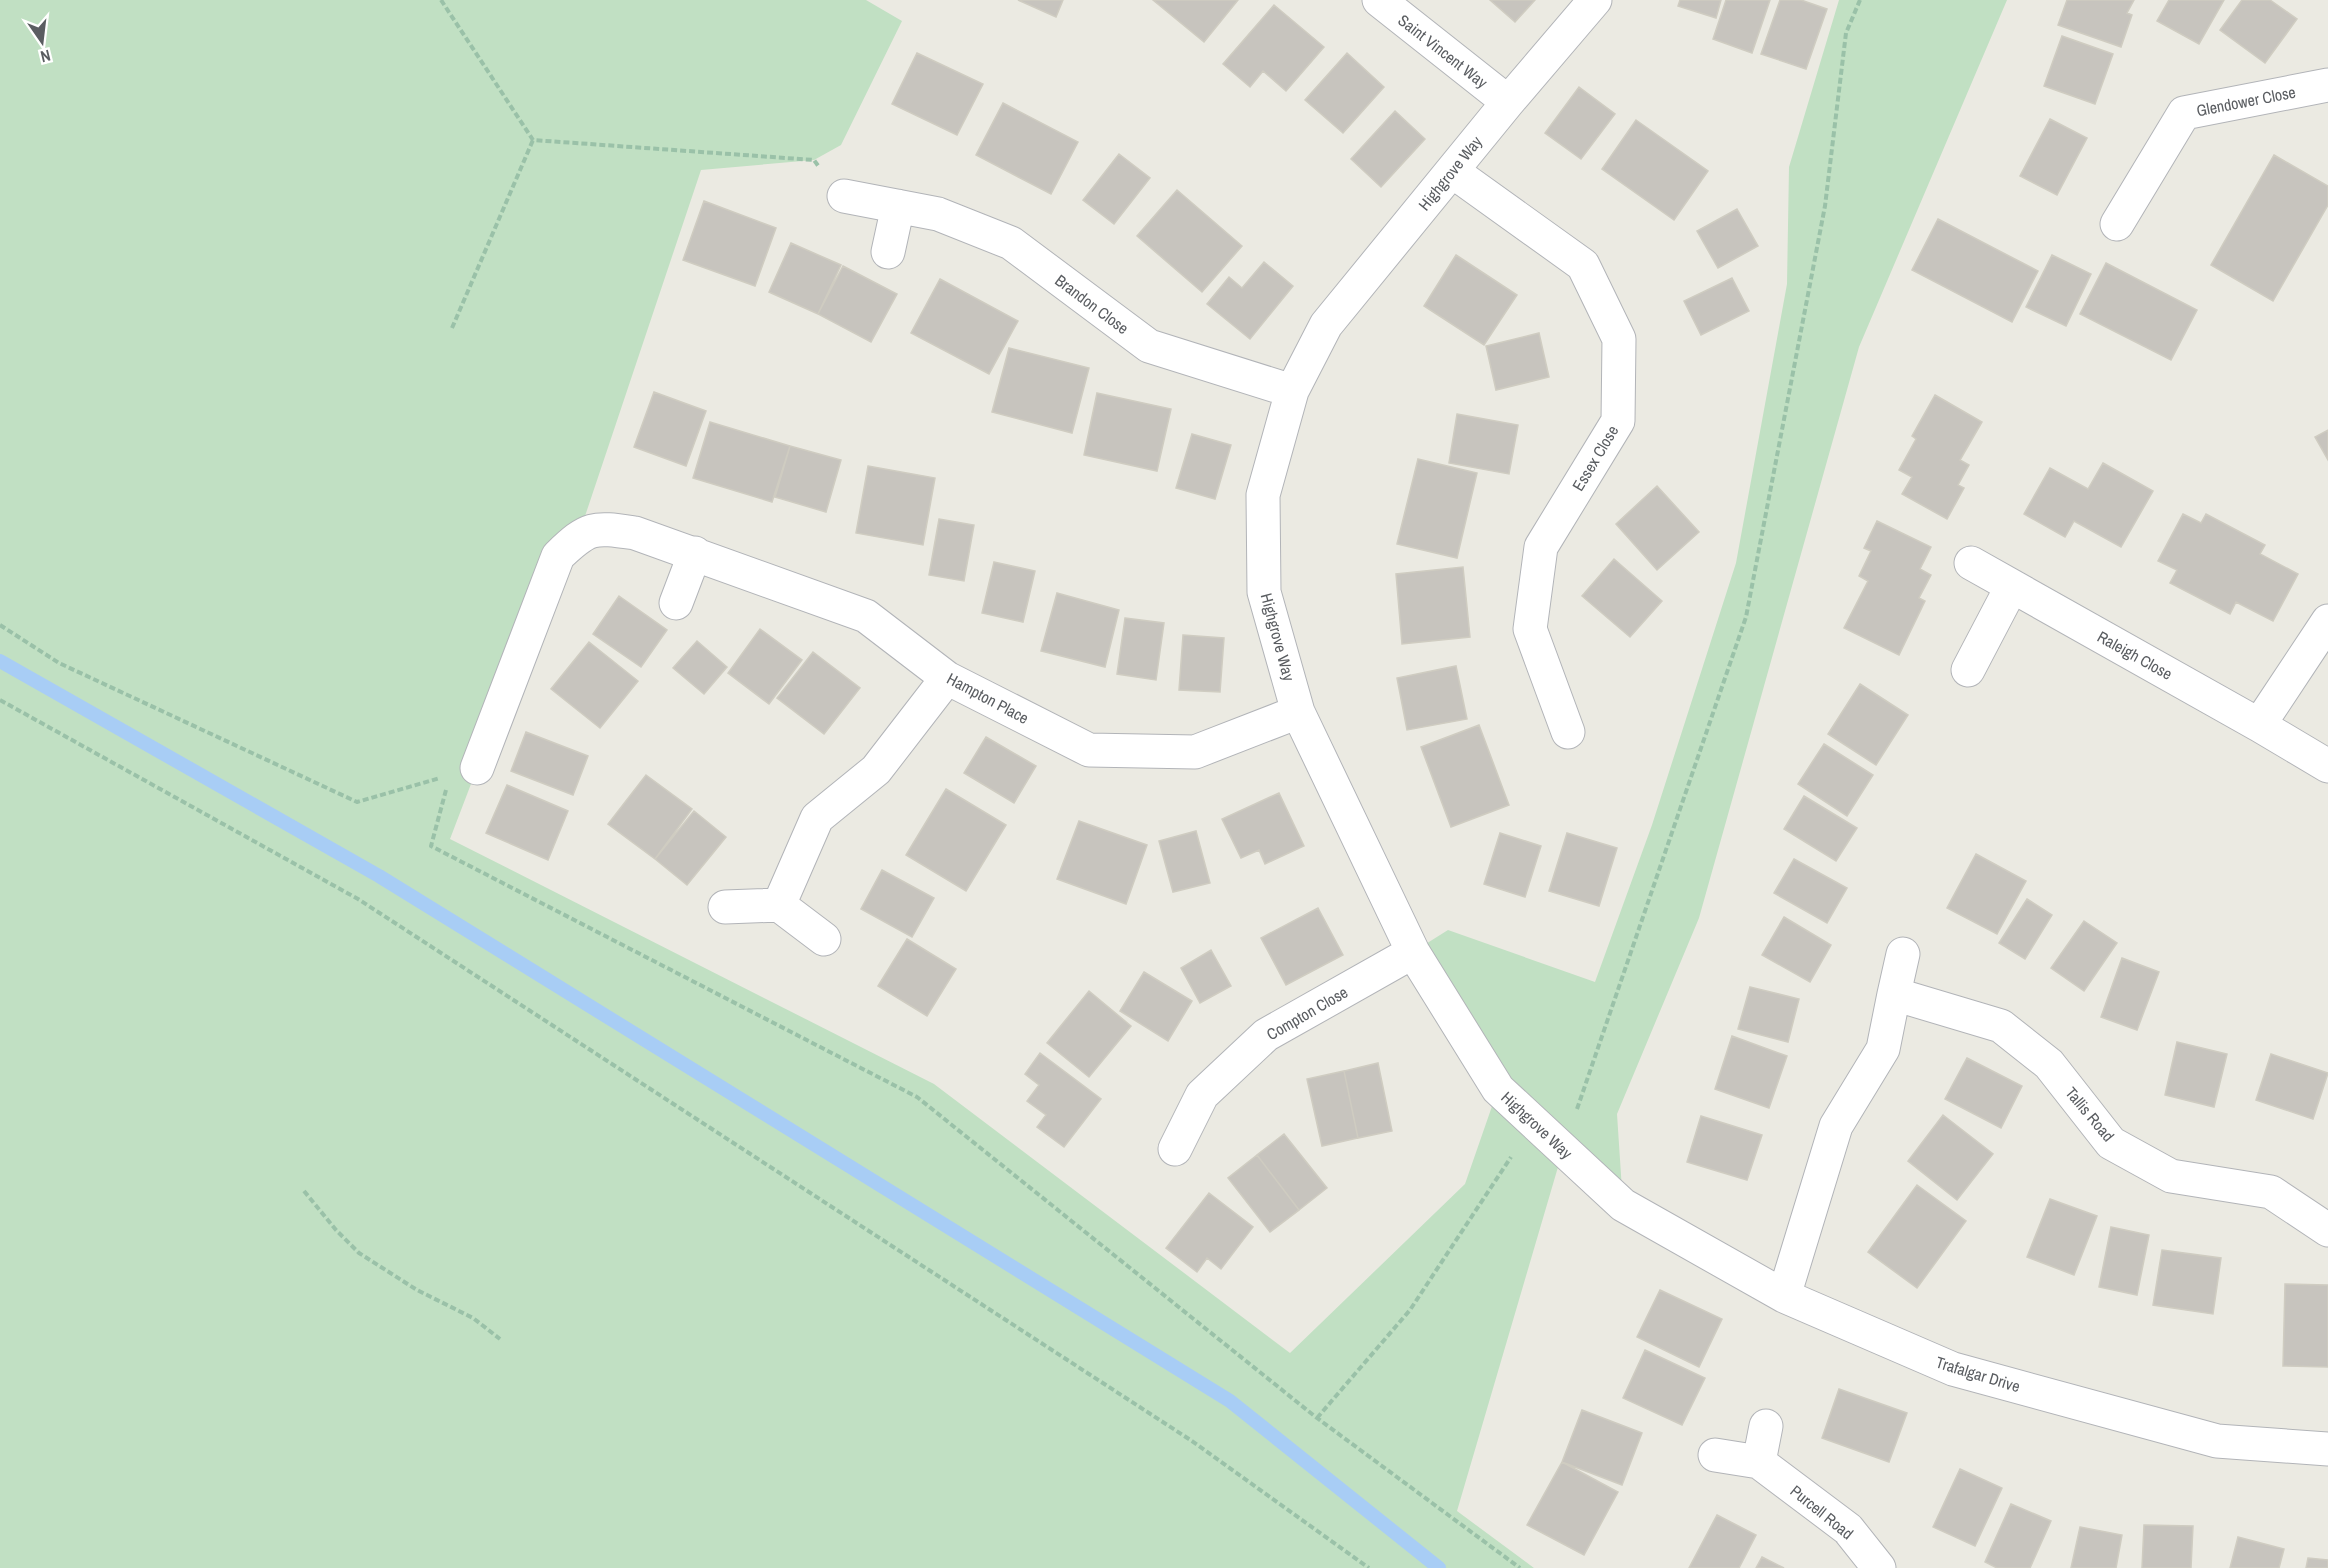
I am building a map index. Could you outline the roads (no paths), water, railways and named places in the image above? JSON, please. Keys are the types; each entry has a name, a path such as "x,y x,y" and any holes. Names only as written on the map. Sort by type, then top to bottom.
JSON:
{"street":[{"name":"Saint Vincent Way","path":"1378,0 1508,102"},
{"name":"Highgrove Way","path":"1595,0 1508,102 1326,325 1292,391 1263,495 1264,592 1298,712 1413,952 1498,1089 1623,1205"},
{"name":"Glendower Close","path":"2117,224 2184,113 2328,85"},
{"name":"Essex Close","path":"1452,171 1583,265 1619,339 1618,421 1541,547 1530,629 1568,732"},
{"name":"Brandon Close","path":"844,196 938,214 1011,243 1149,346 1292,391"},
{"path":"888,252 898,206"},
{"name":"Hampton Place","path":"463,772 558,556 578,537 600,528 635,533 866,616 947,678 1089,750 1195,752 1298,712"},
{"path":"675,603 695,553"},
{"name":"Raleigh Close","path":"1971,563 2328,766"},
{"path":"1968,670 2012,586"},
{"path":"2259,725 2328,621"},
{"path":"779,905 817,818 876,770 947,678"},
{"path":"725,907 779,905 824,939"},
{"name":"Compton Close","path":"1174,1149 1202,1095 1266,1035 1413,952"},
{"path":"1784,1296 1836,1126 1883,1049 1903,954"},
{"name":"Tallis Road","path":"1894,994 2001,1026 2049,1064 2111,1143 2171,1176 2271,1192 2328,1230"},
{"name":"Trafalgar Drive","path":"1623,1205 1784,1296 1953,1369 2217,1441 2328,1449"},
{"path":"1759,1462 1766,1426"},
{"name":"Purcell Road","path":"1715,1455 1759,1462 1848,1529 1879,1568"}],"waterway":[{"path":"0,661 379,876 1230,1401 1439,1568"}]}
